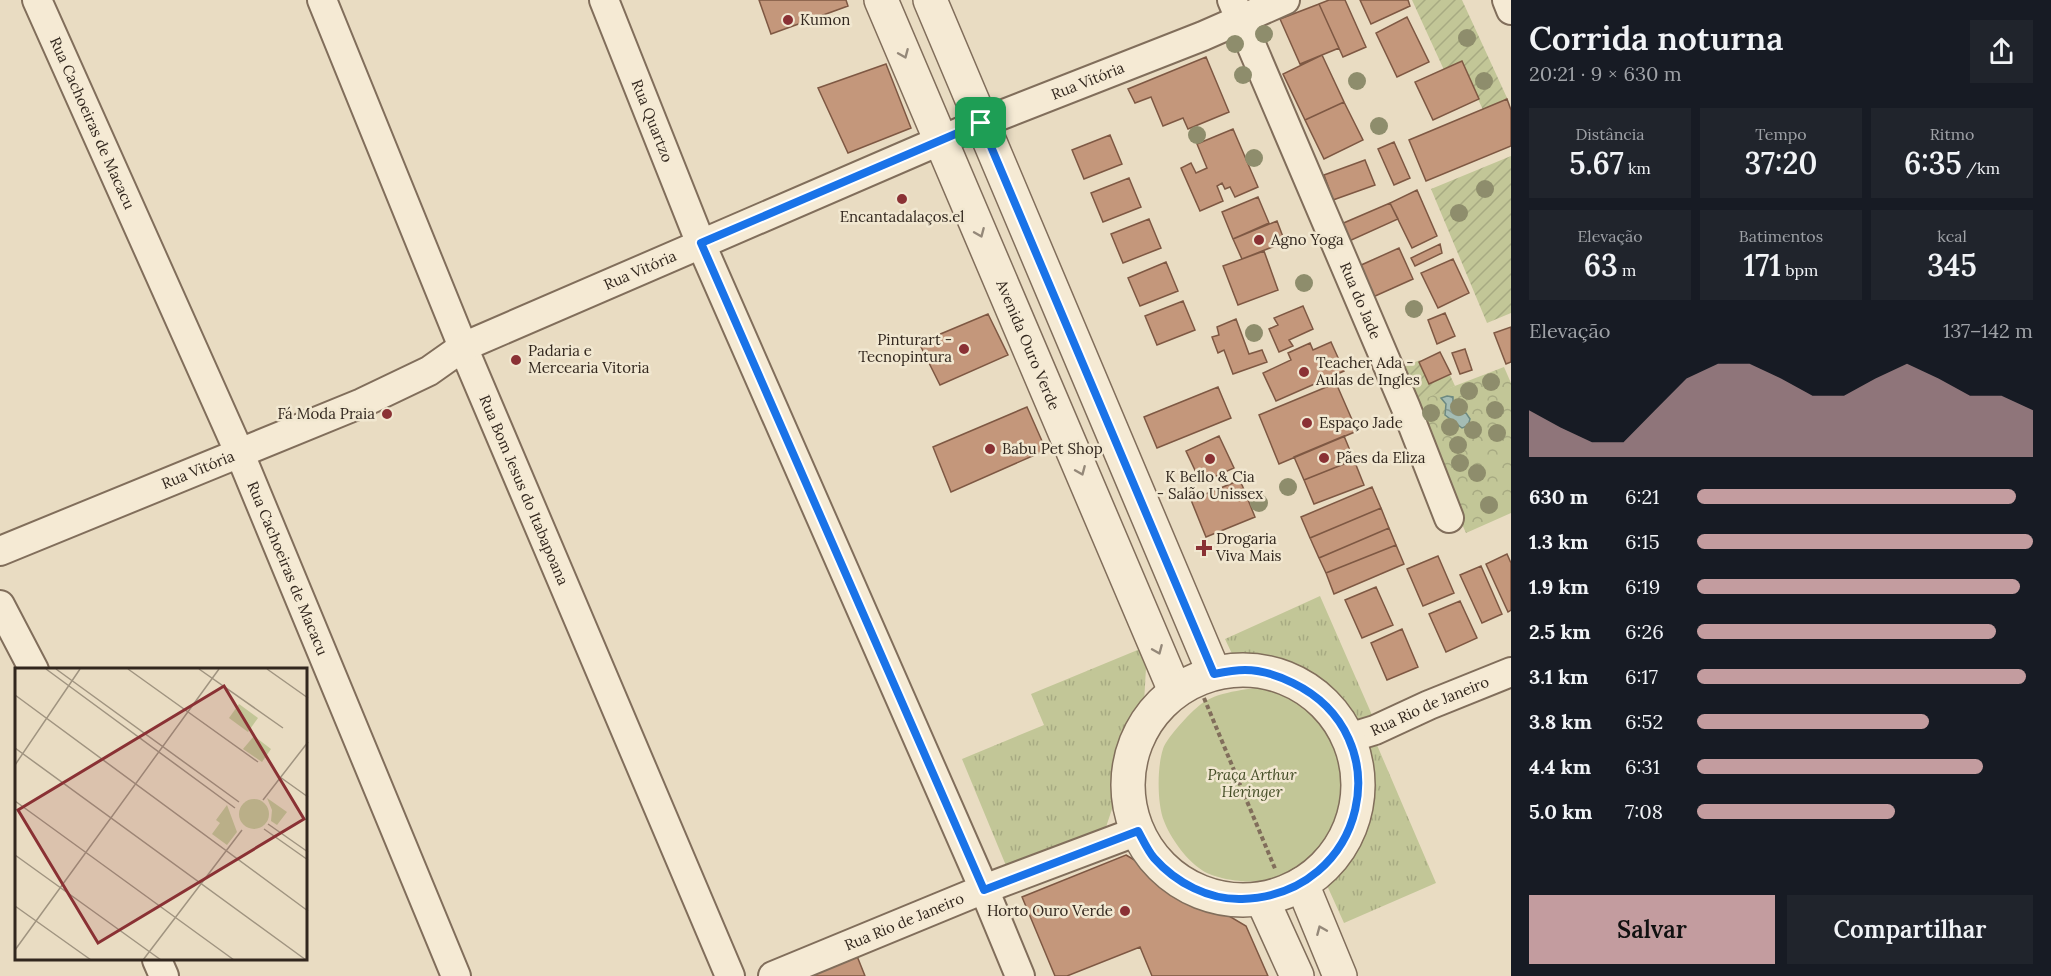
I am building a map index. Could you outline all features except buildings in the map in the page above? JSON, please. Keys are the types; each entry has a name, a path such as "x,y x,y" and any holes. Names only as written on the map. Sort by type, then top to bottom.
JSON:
{"street":[{"name":"Rua Cachoeiras de Macacu","path":"37,0 240,454 456,976"},
{"name":"Rua Bom Jesus do Itabapoana","path":"322,0 463,347 730,976"},
{"name":"Rua Quartzo","path":"604,0 701,243 1020,976"},
{"name":"Avenida Ouro Verde","path":"881,0 1175,691"},
{"path":"930,0 1214,674"},
{"name":"Rua Vitória","path":"0,551 362,403 429,372 463,347 981,123 1203,36 1236,10 1285,0"},
{"path":"1507,0 1511,10"},
{"name":"Rua do Jade","path":"1236,10 1406,408 1449,518"},
{"path":"0,604 33,668"},
{"path":"1246,670 1278,675 1307,689 1332,711 1349,738 1356,761 1358,785 1356,809 1349,832 1321,870 1302,884 1285,892 1262,898 1232,899 1202,892 1176,878 1153,857 1138,831 1129,801 1128,770 1136,740 1153,713 1175,691 1214,674 1246,670"},
{"name":"Rua Rio de Janeiro","path":"1349,738 1511,672"},
{"name":"Rua Rio de Janeiro","path":"773,976 984,890 1138,831"},
{"path":"1302,884 1340,976"},
{"path":"1262,898 1297,976"},
{"path":"157,961 164,976"}],"green space":[{"path":"1412,0 1462,0 1508,100 1483,110 1461,62 1444,70"},
{"path":"1511,156 1511,313 1487,323 1431,189"},
{"path":"1420,360 1430,383 1450,375 1455,386 1410,405 1396,370"},
{"path":"1504,367 1511,383 1511,513 1466,533 1408,404"},
{"path":"1320,596 1372,715 1359,721 1309,672 1234,658 1225,639"},
{"path":"1140,649 1146,668 1144,703 1132,720 1113,758 1114,803 1106,827 1007,868 962,759 1044,725 1031,694"},
{"name":"Praça Arthur Heringer","path":"1274,686 1324,718 1346,745 1353,780 1350,808 1331,842 1288,872 1264,881 1248,882 1221,878 1205,872 1188,859 1170,834 1162,814 1159,795 1163,749 1181,724 1211,698 1248,689"},
{"path":"1377,745 1436,883 1344,923 1325,881 1352,852 1365,831 1374,792 1368,749"}],"water":[{"path":"1453,397 1453,406 1459,414 1466,413 1470,419 1468,426 1462,428 1445,415 1446,404 1441,398"}],"place":[{"name":"Kumon","path":"788,20"},
{"name":"Encantadalaços.el","path":"902,199"},
{"name":"Agno Yoga","path":"1259,240"},
{"name":"Pinturart - Tecnopintura","path":"964,349"},
{"name":"Padaria e Mercearia Vitoria","path":"516,360"},
{"name":"Teacher Ada - Aulas de Ingles","path":"1304,372"},
{"name":"Fá Moda Praia","path":"387,414"},
{"name":"Espaço Jade","path":"1307,423"},
{"name":"Babu Pet Shop","path":"990,449"},
{"name":"Pães da Eliza","path":"1324,458"},
{"name":"K Bello & Cia - Salão Unissex","path":"1210,459"},
{"name":"Drogaria Viva Mais","path":"1204,548"},
{"name":"Horto Ouro Verde","path":"1125,911"}],"route":[{"path":"981,123 1214,674 1246,670 1278,675 1307,689 1332,711 1349,738 1356,761 1358,785 1356,809 1349,832 1337,852 1321,870 1302,884 1285,892 1262,898 1232,899 1202,892 1176,878 1153,857 1138,831 984,890 701,243 981,123"}]}
